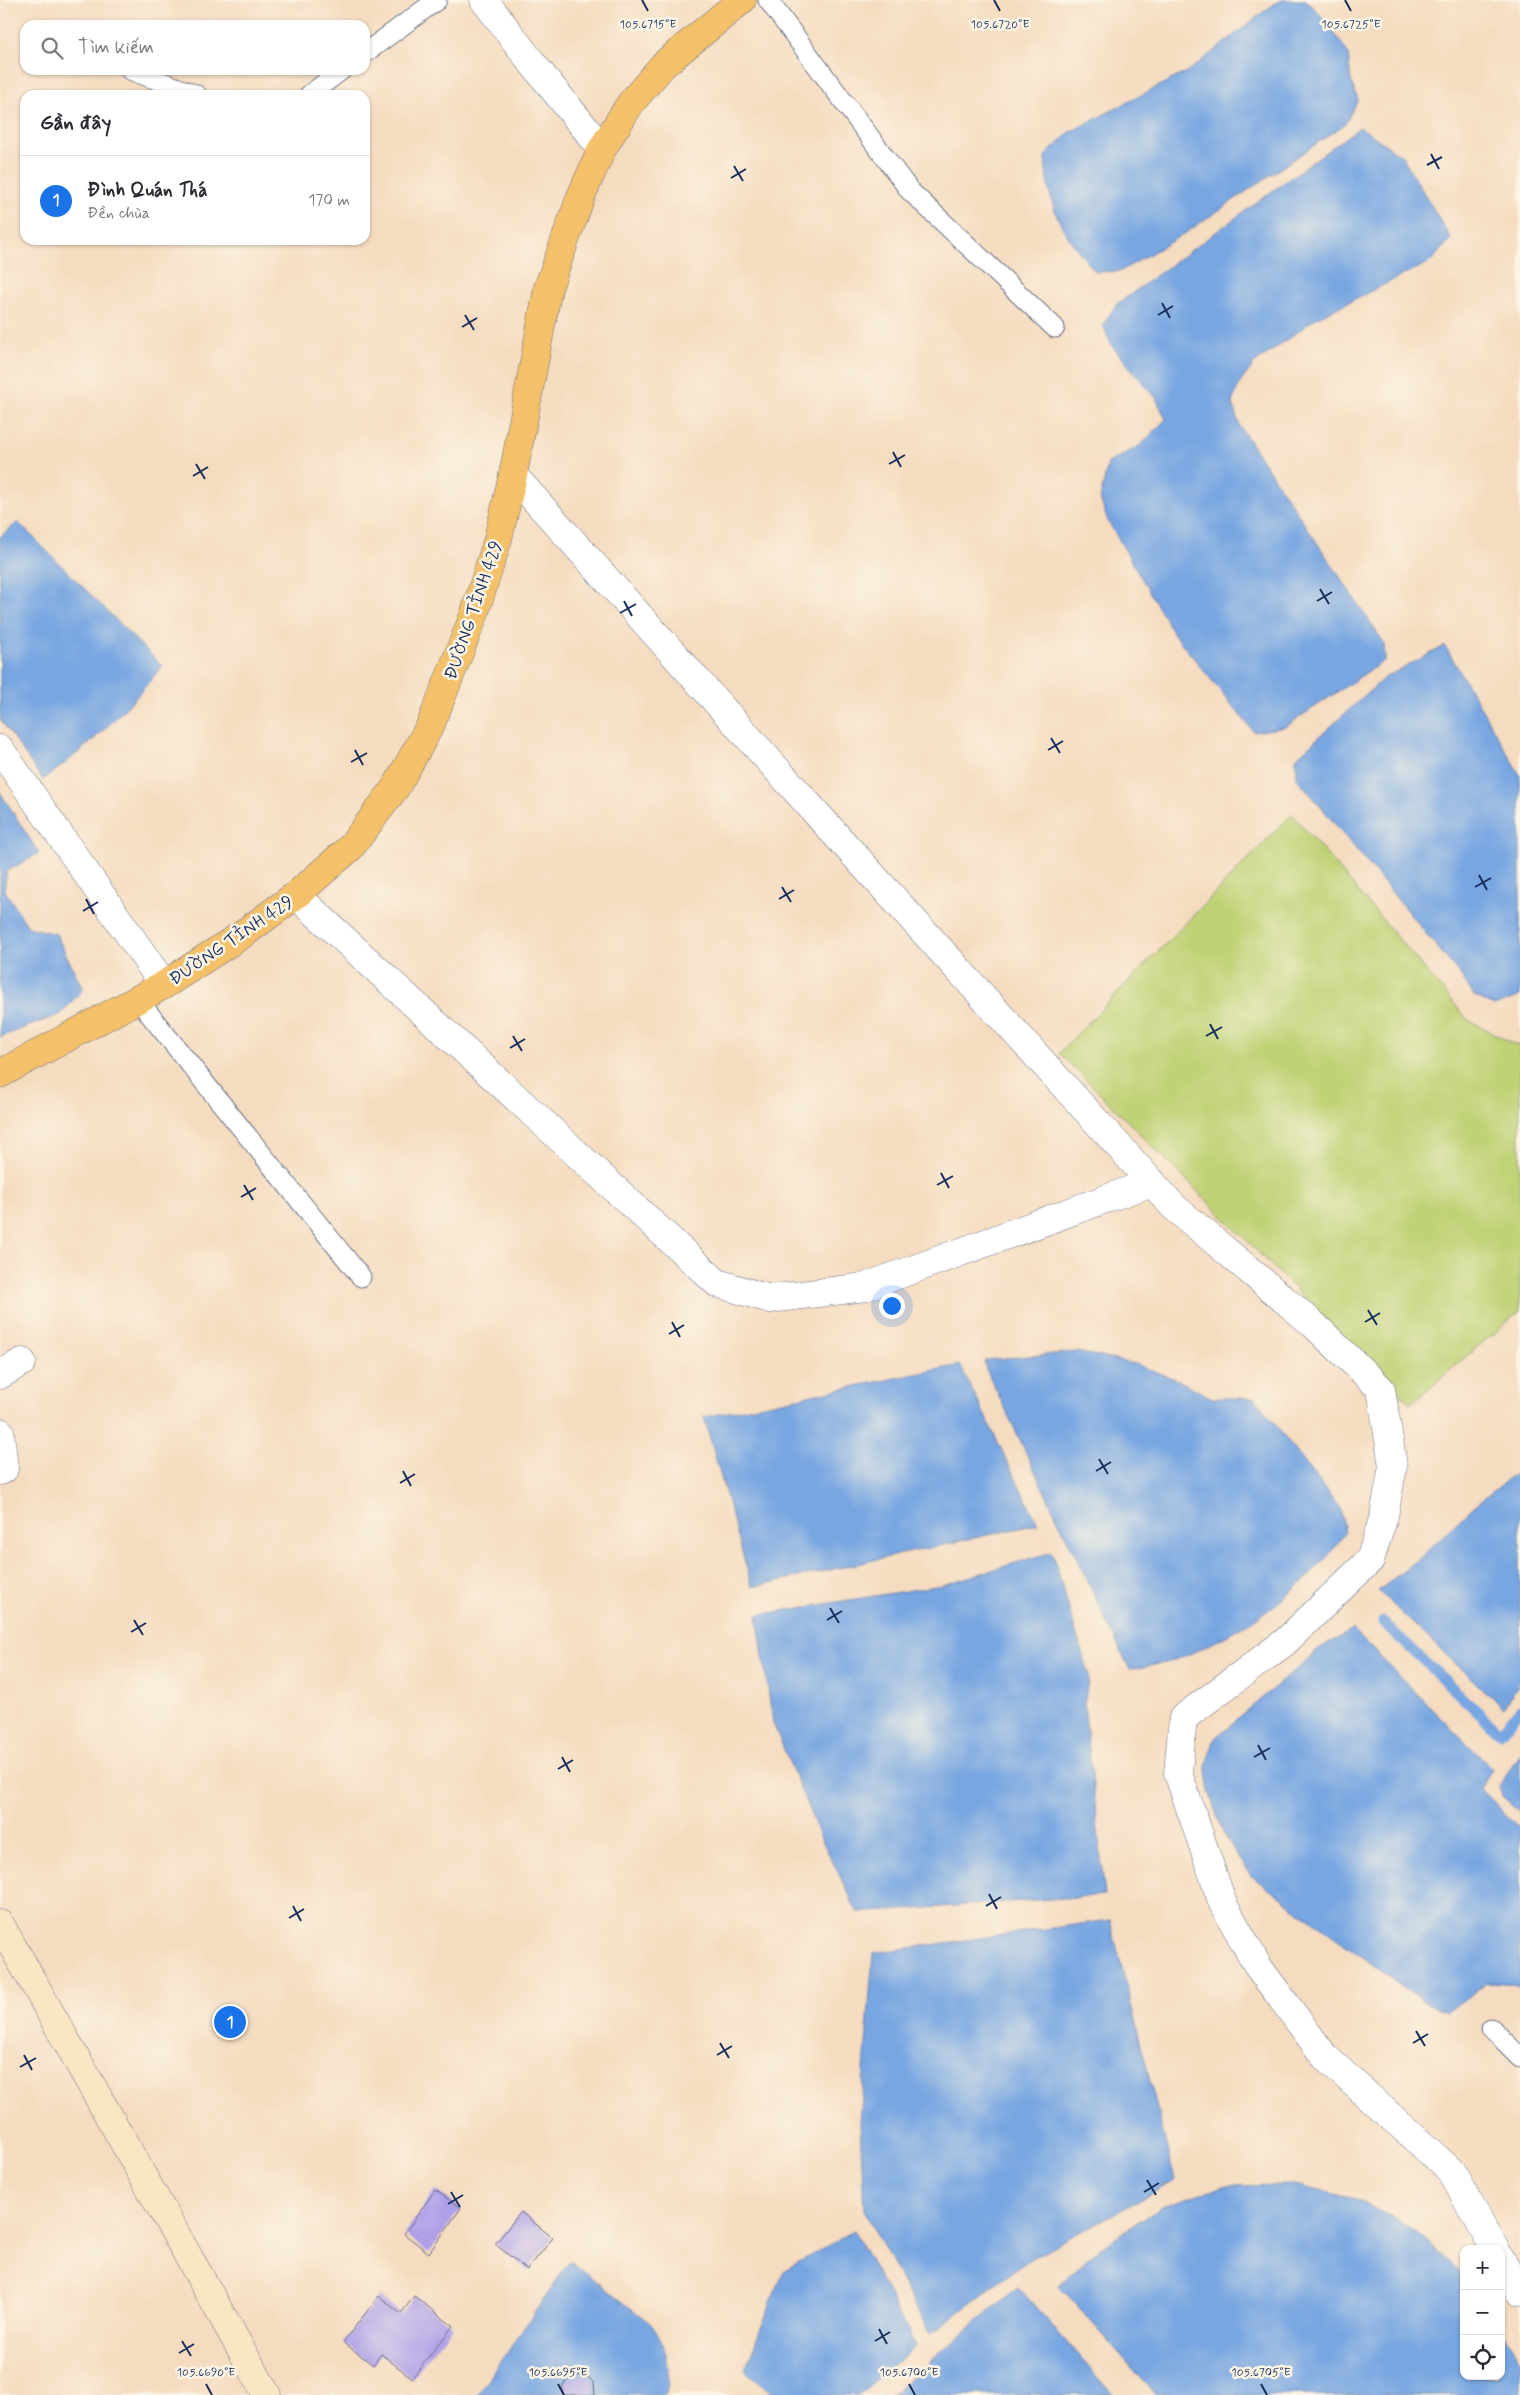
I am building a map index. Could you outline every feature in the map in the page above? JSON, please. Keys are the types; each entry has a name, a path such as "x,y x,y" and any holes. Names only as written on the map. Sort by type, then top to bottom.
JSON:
{"main road":[{"name":"ĐƯỜNG TỈNH 429","path":"0,1074 164,985 243,934 296,896 350,848 396,787 431,724 474,615 498,539 513,475 548,288 581,196 602,149 630,104 663,65 742,0"}],"street":[{"path":"484,0 602,149"},
{"path":"513,475 832,832 1174,1207 1313,1324 1381,1389 1393,1466 1384,1516 1370,1560 1286,1642 1183,1718 1178,1773 1223,1904 1259,1968 1325,2057 1451,2171 1493,2245"},
{"path":"0,749 164,985"},
{"path":"296,896 717,1283 770,1299 865,1287 1152,1182"},
{"path":"0,1432 4,1468 0,1471"},
{"path":"0,1924 267,2395"},
{"path":"1505,2266 1520,2291"}],"lane":[{"path":"370,49 437,0"},
{"path":"768,0 910,191 1055,328"},
{"path":"143,75 184,90"},
{"path":"316,90 335,75"},
{"path":"138,1000 361,1277"},
{"path":"1491,2028 1520,2057"}],"green space":[{"path":"1292,814 1468,1020 1520,1047 1520,1311 1410,1404 1059,1053"}],"water":[{"path":"1283,0 1306,0 1327,22 1348,53 1351,81 1358,100 1345,124 1187,232 1121,271 1096,272 1074,245 1058,219 1049,191 1045,156 1070,132 1190,70 1275,3"},
{"path":"1360,127 1402,156 1451,239 1430,262 1316,318 1254,364 1240,383 1232,402 1240,427 1384,643 1385,660 1285,727 1254,732 1174,634 1108,521 1100,499 1108,463 1141,445 1166,419 1156,398 1112,346 1103,325 1116,305"},
{"path":"18,522 162,666 106,728 76,755 43,780 0,719 0,537"},
{"path":"1445,646 1520,775 1520,996 1494,1006 1474,996 1462,977 1297,778 1296,758 1384,678"},
{"path":"0,792 39,853 7,871 4,889 28,927 56,934 83,989 61,1014 0,1037"},
{"path":"1077,1352 1135,1364 1178,1380 1212,1398 1255,1398 1341,1510 1345,1533 1311,1574 1270,1609 1247,1624 1175,1660 1130,1670 986,1369 984,1360"},
{"path":"960,1365 1038,1524 752,1587 704,1417"},
{"path":"1520,1470 1520,1682 1503,1708 1378,1591 1421,1557 1473,1507"},
{"path":"1052,1552 1089,1676 1084,1704 1105,1895 858,1913 819,1834 773,1723 757,1615 942,1585"},
{"path":"1353,1630 1492,1768 1481,1789 1520,1829 1520,1985 1486,1983 1447,2012 1424,2002 1251,1876 1223,1833 1211,1798 1206,1765 1215,1738 1322,1647"},
{"path":"1520,1753 1520,1812 1502,1796 1499,1786"},
{"path":"1110,1920 1175,2181 1031,2258 930,2334 864,2210 860,2122 873,1953"},
{"path":"1294,2185 1360,2200 1415,2231 1460,2271 1460,2380 1505,2380 1505,2336 1520,2360 1520,2395 1156,2395 1059,2285 1099,2248 1164,2206 1221,2186"},
{"path":"854,2231 916,2346 858,2395 774,2395 745,2370 783,2271"},
{"path":"570,2261 650,2323 655,2330 664,2348 668,2367 669,2377 665,2395 478,2395"},
{"path":"1018,2287 1113,2395 891,2395"}],"building":[{"path":"435,2190 461,2208 429,2253 404,2234"},
{"path":"521,2212 553,2238 527,2270 495,2244"},
{"path":"379,2296 401,2314 414,2296 453,2326 412,2378 381,2354 373,2365 343,2342"},
{"path":"581,2375 588,2377 594,2383 595,2395 563,2395 562,2388 566,2380"}],"waterway":[{"path":"1383,1622 1500,1733 1520,1710"}],"place":[{"name":"Đình Quán Thá","path":"230,2022"}]}
